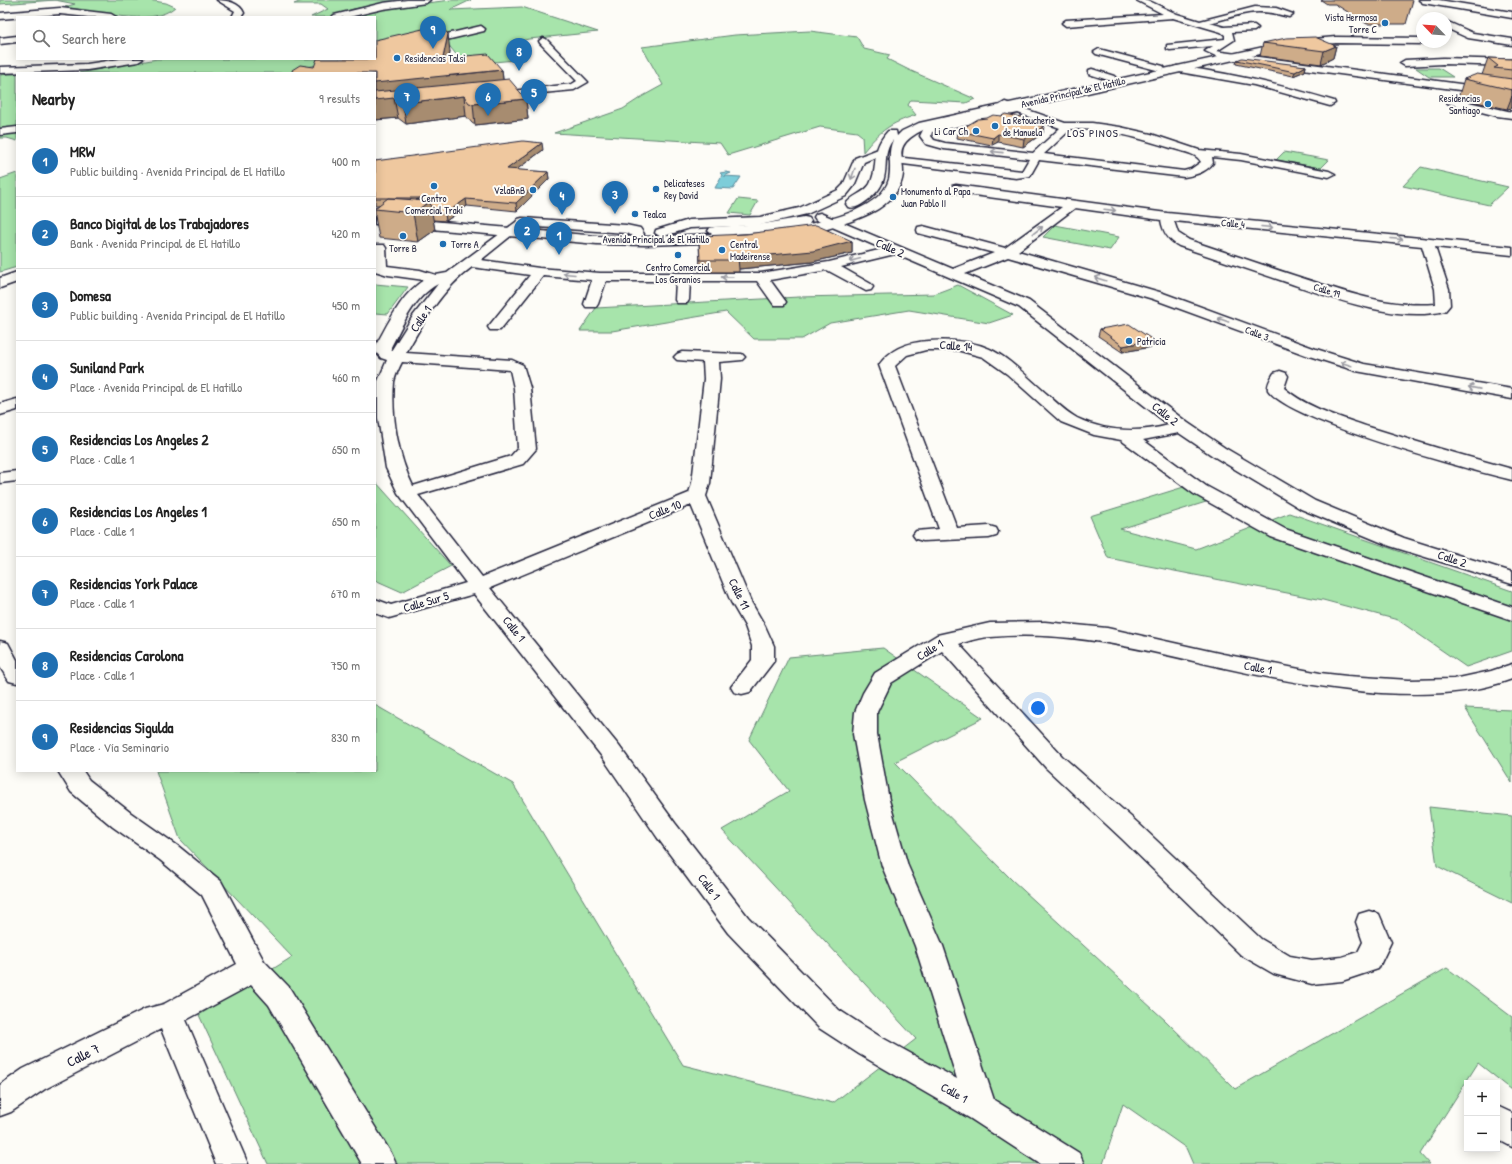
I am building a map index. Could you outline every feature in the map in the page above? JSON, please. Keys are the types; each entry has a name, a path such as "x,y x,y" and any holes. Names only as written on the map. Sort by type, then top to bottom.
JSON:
{"main road":[{"path":"341,16 383,6 426,0"},
{"path":"1423,0 1512,15"},
{"path":"1412,2 1428,11 1437,7 1459,7"},
{"path":"0,16 60,11 102,16"},
{"path":"1452,29 1476,38 1512,44"},
{"name":"Avenida Principal de El Hatillo","path":"376,220 516,227 595,233 662,234 742,230 826,220 851,206 869,192 878,180 881,151 887,139 893,133 914,123 1016,106 1111,78 1301,43 1336,40 1416,38"},
{"path":"1460,42 1512,44"},
{"name":"Avenida Principal de El Hatillo","path":"376,214 397,214 516,227 598,240 701,240 765,236 872,207 887,195 896,179 895,160 898,140 910,130 941,121 1016,106 1177,69 1225,56"},
{"path":"0,276 16,271"},
{"path":"0,283 16,277"}],"street":[{"path":"221,0 238,10 240,13 237,16"},
{"path":"1144,1 1157,0"},
{"path":"1144,1 1174,16 1224,30 1254,28"},
{"path":"1200,23 1258,8 1277,10 1289,14"},
{"path":"1066,23 1174,16"},
{"path":"376,54 481,29"},
{"path":"1224,30 1231,38 1210,50 1225,56 1345,70 1512,94"},
{"path":"0,41 16,39"},
{"path":"483,97 574,87 583,82 543,41"},
{"path":"1170,47 1223,42"},
{"path":"1099,52 1160,68"},
{"path":"0,70 87,67 132,60"},
{"path":"1405,63 1443,61 1512,63"},
{"path":"1177,69 1246,79 1277,86 1330,103"},
{"path":"1092,72 1111,78"},
{"path":"1451,101 1497,113 1512,115"},
{"path":"1016,106 1064,126 1082,125 1147,135 1204,156 1314,179 1326,177 1329,174 1241,157 1204,156"},
{"path":"1082,125 1042,109 1016,106 928,130 925,136 930,142 944,146 1184,174 1201,170 1207,164 1204,156"},
{"path":"1048,157 1081,128 1082,125"},
{"path":"895,160 1021,175 1026,174 1036,156 1064,132 1066,129 1064,126"},
{"path":"0,132 16,130"},
{"path":"662,234 689,224 760,221 803,211 842,193 848,186 859,160 881,151"},
{"name":"Calle 4","path":"956,189 1167,217 1512,251"},
{"path":"952,274 1007,253 1072,205"},
{"name":"Calle 19","path":"1167,217 1169,232 1175,239 1184,243 1322,289 1392,307 1431,310 1440,308 1443,305 1442,289 1427,242"},
{"name":"Calle 2","path":"826,220 893,250 1024,304 1182,427 1219,452 1308,505 1397,542 1512,578"},
{"name":"Calle 1","path":"516,227 452,272 420,316 381,381 395,468 407,493 478,586 611,752 666,830 738,925 829,1019 869,1045 982,1108"},
{"name":"Calle 3","path":"923,230 1075,271 1158,296 1311,352 1362,368 1512,394"},
{"path":"379,248 380,268 388,271 420,274 452,272 539,272 600,277 761,277 829,266 893,250"},
{"path":"829,266 866,287"},
{"path":"495,326 539,272"},
{"path":"591,304 600,277"},
{"path":"682,300 684,277"},
{"path":"761,277 779,302"},
{"name":"Calle 14","path":"950,534 887,364 898,354 924,346 952,344 977,347 992,354 1012,369 1042,398 1071,422 1094,431 1127,436 1166,432 1182,427"},
{"name":"Calle 10","path":"478,586 697,496 702,483 712,379 711,356"},
{"path":"396,357 512,365 517,368 522,388 526,449 517,460 488,470 407,493"},
{"path":"682,357 737,357"},
{"path":"1280,376 1276,386 1276,391 1314,413 1363,430 1512,475"},
{"path":"0,410 16,404"},
{"path":"1127,436 1200,490 1278,533 1512,614"},
{"path":"0,478 16,476"},
{"name":"Calle 11","path":"697,496 726,568 763,646 763,661 742,687"},
{"path":"923,535 989,532"},
{"name":"Calle Sur 5","path":"376,606 389,612 478,586"},
{"name":"Calle 1","path":"982,1108 929,946 896,866 877,800 865,734 866,712 883,678 944,640 990,630 1045,629 1107,636 1320,680 1409,687 1454,686 1496,677 1512,671"},
{"path":"944,640 974,676 1054,762 1130,831 1251,947 1284,966 1312,972 1342,969 1368,962 1378,942 1369,922"},
{"path":"0,648 16,675"},
{"path":"71,772 80,786 122,820 169,853 212,888 254,969 279,996 380,1164"},
{"name":"Calle 7","path":"0,1102 34,1079 155,1018 169,1015 254,969"},
{"path":"169,1015 232,1164"},
{"path":"982,1108 1068,1164"},
{"path":"1500,1122 1512,1132"}],"green space":[{"path":"0,0 55,0 0,4"},
{"path":"55,0 148,0 166,3 175,7 165,13 152,16 122,16 65,7 75,4"},
{"path":"304,0 406,0 353,9 333,16 313,16 328,9 321,4 294,4"},
{"path":"451,0 471,0 450,10 522,7 598,32 529,39 514,42 526,59 376,73 462,62 440,34 376,50 376,16 350,16 370,10"},
{"path":"810,31 857,37 864,49 890,55 887,59 975,99 966,103 911,100 908,105 916,115 899,121 886,129 875,138 863,152 862,136 857,132 820,127 728,155 720,143 554,133 623,109 663,85 642,47 735,35"},
{"path":"151,60 336,60 292,72 85,72"},
{"path":"1416,68 1439,68 1453,77 1429,77"},
{"path":"16,74 16,141 0,138 0,75"},
{"path":"1284,152 1329,160 1321,168 1276,160"},
{"path":"1421,167 1508,187 1489,205 1403,186"},
{"path":"16,173 16,267 0,272 0,179"},
{"path":"738,199 758,201 750,215 729,213"},
{"path":"1055,225 1119,237 1110,250 1043,237"},
{"path":"376,284 408,287 388,314 376,313"},
{"path":"958,285 1013,315 989,323 909,310 830,323 802,339 754,339 726,312 612,331 580,331 596,308 799,297 934,294"},
{"path":"376,482 451,566 402,592 376,580"},
{"path":"1187,486 1206,502 1120,529 1196,549 1290,513 1512,591 1512,651 1466,667 1398,620 1323,600 1108,558 1090,516"},
{"path":"883,648 983,718 895,762 1012,880 1166,1021 1235,1089 1447,968 1512,1017 1512,1090 1478,1063 1467,1080 1464,1080 1464,1085 1420,1154 1429,1164 1193,1164 1186,1148 1123,1104 1103,1164 268,1164 199,1015 292,957 180,839 156,772 376,772 376,706 513,784 683,1065 833,1103 916,1039 722,830 789,791 749,740 789,657"},
{"path":"1465,708 1512,710 1512,783"},
{"path":"1429,807 1512,816 1512,903 1437,866"}],"water":[{"path":"720,173 731,173 724,176 741,177 733,189 715,188 722,175"}],"building":[{"path":"440,25 448,34 443,58 488,54 502,70 376,83 376,72 293,72 292,70 300,65 314,67 317,60 376,60 376,40"},
{"path":"1315,37 1336,46 1324,51 1263,43 1286,38"},
{"path":"1242,58 1306,66 1295,72 1237,60"},
{"path":"1488,58 1512,59 1512,70 1494,68 1498,66"},
{"path":"1477,74 1512,79 1512,90 1464,79"},
{"path":"509,79 526,99 473,104 469,103 464,96 403,103 394,98 376,100 376,92"},
{"path":"1005,114 1043,121 1037,125 1044,126 1024,139 998,134 993,138 958,131 978,119 987,118 993,115 1002,116"},
{"name":"Centro Comercial Traki","path":"523,141 542,143 507,169 548,172 516,203 466,199 445,214 432,213 430,201 416,200 420,198 376,198 376,161"},
{"path":"388,198 430,201 413,213 376,209 376,207"},
{"path":"816,225 852,241 813,251 738,258 739,260 700,260 699,241 702,241 702,236 746,234"},
{"path":"1129,324 1153,340 1123,346 1100,329"}],"place":[{"name":"Vista Hermosa Torre C","path":"1385,23"},
{"name":"Residencias Sigulda","path":"433,49"},
{"name":"Residencias Talsi","path":"397,58"},
{"name":"Residencias Carolona","path":"519,71"},
{"name":"Residencias Santiago","path":"1488,104"},
{"name":"Residencias Los Angeles 2","path":"534,112"},
{"name":"Residencias York Palace","path":"407,116"},
{"name":"Residencias Los Angeles 1","path":"488,116"},
{"name":"La Retoucherie de Manuela","path":"995,126"},
{"name":"Li Car Ch","path":"976,131"},
{"name":"Centro Comercial Traki","path":"434,186"},
{"name":"Delicateses Rey David","path":"656,189"},
{"name":"VzlaBnB","path":"533,190"},
{"name":"Monumento al Papa Juan Pablo II","path":"893,197"},
{"name":"Domesa","path":"615,214"},
{"name":"Tealca","path":"635,214"},
{"name":"Suniland Park","path":"562,215"},
{"name":"Torre B","path":"403,236"},
{"name":"Torre A","path":"443,244"},
{"name":"Banco Digital de los Trabajadores","path":"527,250"},
{"name":"Central Madeirense","path":"722,250"},
{"name":"MRW","path":"559,255"},
{"name":"Centro Comercial Los Geranios","path":"678,255"},
{"name":"Patricia","path":"1129,341"}],"district":[{"name":"LOS PINOS","path":"1093,133"}]}
